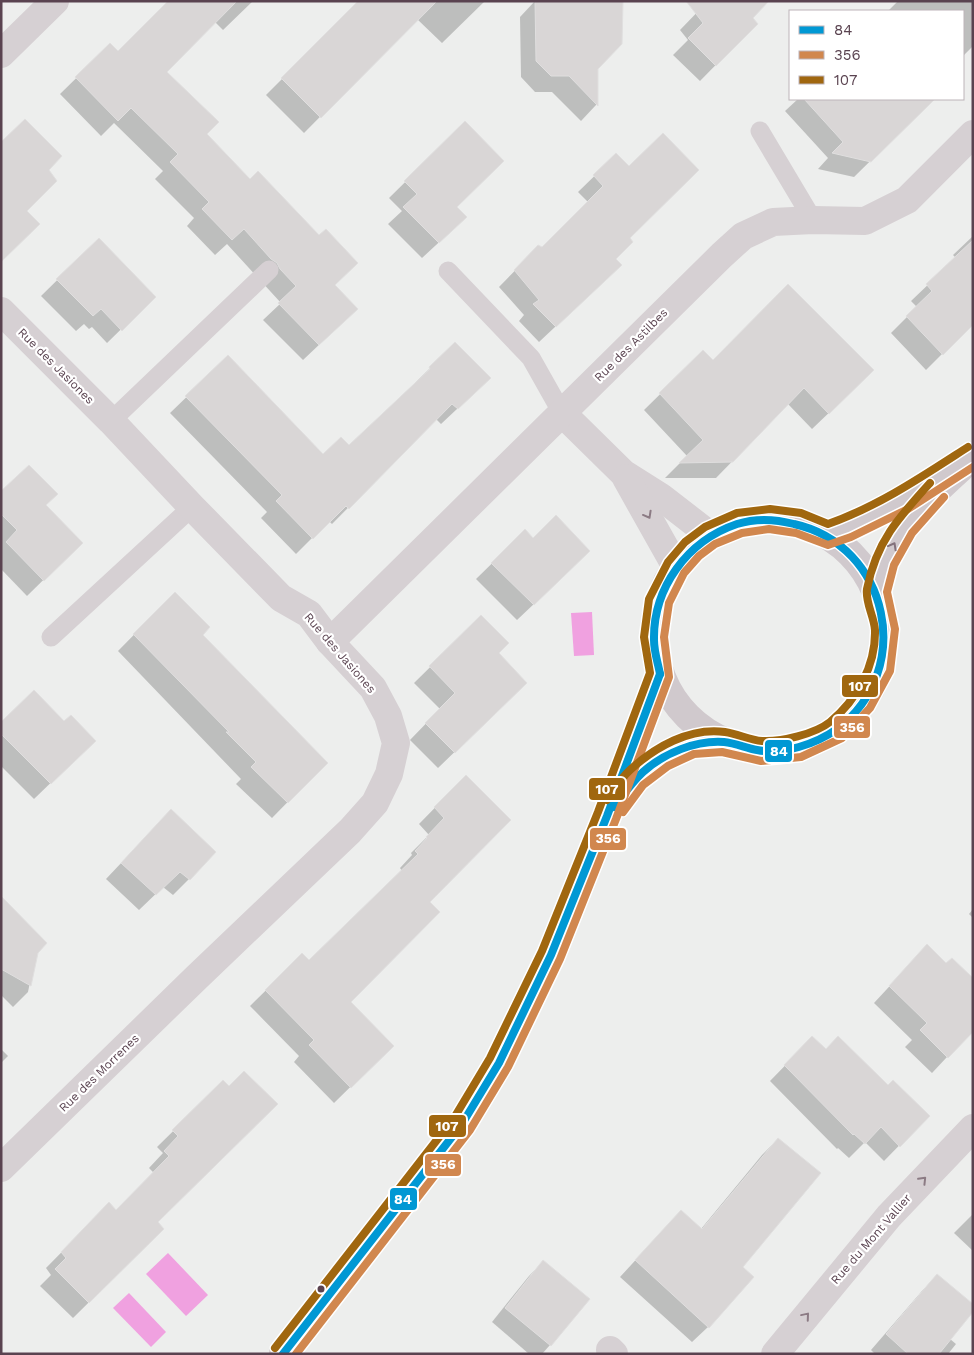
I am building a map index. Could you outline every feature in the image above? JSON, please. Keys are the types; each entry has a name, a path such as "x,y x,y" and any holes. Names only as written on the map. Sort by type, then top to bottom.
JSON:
{"main road":[{"path":"828,535 852,527 894,506 973,456"},
{"path":"876,592 885,561 904,528 931,495 973,456"},
{"path":"607,816 636,778 663,757 692,744 723,742 761,751 800,747 835,731 862,703 880,668 885,629 876,592 858,559 828,535 800,523 769,519 739,523 710,535 692,549 676,567 659,600 654,637 660,674 680,708 696,725 723,742"},
{"path":"284,1354 462,1124 499,1063 552,955 660,674"}],"street":[{"path":"1,54 56,1"},
{"name":"Rue des Astilbes","path":"330,642 722,255 744,236 774,222 813,220 865,221 907,200 973,134"},
{"name":"Rue des Jasiones","path":"1,311 111,420 192,507 281,598 309,614 330,642 373,688 388,716 396,743 390,774 375,803 350,831 196,978"},
{"path":"562,414 623,473 661,497 710,535"},
{"path":"623,473 676,567"},
{"name":"Rue des Morrenes","path":"1,1168 196,978"},
{"name":"Rue du Mont Vallier","path":"774,1354 889,1216 973,1128"}],"lane":[{"path":"760,131 813,220"},
{"path":"111,420 269,270"},
{"path":"448,271 531,358 562,414"},
{"path":"51,637 192,507"}],"shaded area":[{"path":"592,612 594,655 574,656 571,613"},
{"path":"168,1253 208,1295 186,1316 146,1274"},
{"path":"129,1293 166,1332 151,1347 113,1308"}],"building":[{"path":"168,1 237,1 167,72 219,122 207,134 250,179 258,171 319,235 326,229 358,263 335,285 358,309 319,345 278,303 296,286 244,229 232,240 202,209 209,202 170,162 178,154 131,108 118,121 75,77 110,43 118,51"},
{"path":"358,1 437,1 321,118 281,78"},
{"path":"535,1 623,1 622,44 598,69 598,106 569,76 551,76 536,61"},
{"path":"686,1 769,1 753,18 758,24 716,66 688,38 703,23"},
{"path":"805,100 934,100 871,162 832,153 843,142"},
{"path":"25,119 62,156 49,170 57,181 27,211 40,224 1,262 1,142"},
{"path":"465,121 504,161 457,207 467,217 439,243 403,207 417,194 404,181"},
{"path":"663,133 699,170 630,238 633,242 616,259 622,265 556,327 533,304 539,300 514,270 538,245 542,247 603,186 593,175 616,153 629,166"},
{"path":"99,238 156,297 122,331 101,309 93,316 56,279"},
{"path":"973,240 973,325 943,355 906,316 932,291 926,284"},
{"path":"788,284 874,370 829,414 804,388 733,462 679,463 703,440 659,393 703,350 713,360"},
{"path":"455,342 491,378 458,409 452,404 349,509 346,506 313,539 276,501 282,495 185,396 228,355 323,454 341,437 349,445 430,369 429,367"},
{"path":"29,465 58,494 46,505 83,543 44,581 6,542 17,530 1,514 1,491"},
{"path":"556,515 590,551 534,605 491,563 525,529 533,538"},
{"path":"175,592 210,627 203,635 328,763 288,803 251,767 256,762 226,732 229,732 133,634"},
{"path":"481,615 509,643 499,653 527,683 455,753 425,723 455,693 429,666"},
{"path":"34,690 64,721 71,715 96,741 51,784 1,734 1,722"},
{"path":"466,775 511,820 430,902 440,912 351,1002 394,1046 351,1088 309,1045 314,1040 265,990 302,953 309,960 418,854 415,851 444,818 434,807"},
{"path":"171,809 216,852 190,880 180,872 156,895 121,863"},
{"path":"1,896 47,943 38,953 31,986 1,969"},
{"path":"927,944 946,963 952,958 973,978 973,1032 948,1058 920,1030 927,1023 889,986"},
{"path":"812,1036 826,1049 838,1036 888,1085 893,1080 930,1116 900,1147 881,1127 865,1144 853,1135 784,1065"},
{"path":"244,1071 278,1104 158,1222 164,1229 89,1303 55,1269 66,1258 61,1252 109,1202 116,1210 169,1156 164,1151 178,1136 172,1130 223,1080 229,1086"},
{"path":"778,1138 821,1173 743,1267 754,1277 709,1328 635,1260 681,1210 702,1229"},
{"path":"543,1260 590,1299 551,1346 505,1308"},
{"path":"937,1274 973,1304 973,1312 939,1354 908,1354 886,1334"}],"transit line":[{"name":"107","path":"275,1348 454,1118 490,1058 542,951 598,812 650,673 644,637 649,599 668,562 685,542 705,527 737,513 770,509 801,513 828,524 847,517 883,499 968,447"},
{"name":"356","path":"296,1354 470,1130 508,1067 560,959 616,819 669,677 664,637 669,603 684,573 699,556 715,544 742,533 769,529 796,533 828,545 851,537 908,509 973,467"},
{"name":"107","path":"607,800 630,770 650,754 686,736 712,731 725,732 762,741 779,740 816,730 830,722 840,713 863,681 872,656 875,630 868,604 867,589 876,557 890,531 908,507 930,483"},
{"name":"356","path":"623,812 643,785 668,766 694,754 722,752 761,761 801,757 842,738 870,708 890,671 895,629 887,592 894,565 912,533 944,497"},
{"name":"84","path":"614,807 631,784 651,765 681,749 702,743 724,742 757,750 788,750 809,744 837,729 862,704 877,675 883,644 881,612 870,583 852,557 826,536 780,521 758,520 744,522 719,532 703,542 676,569 667,585 655,621 654,644 660,674"},
{"name":"84","path":"283,1354 462,1124 499,1063 551,955 607,816 660,674"}]}
